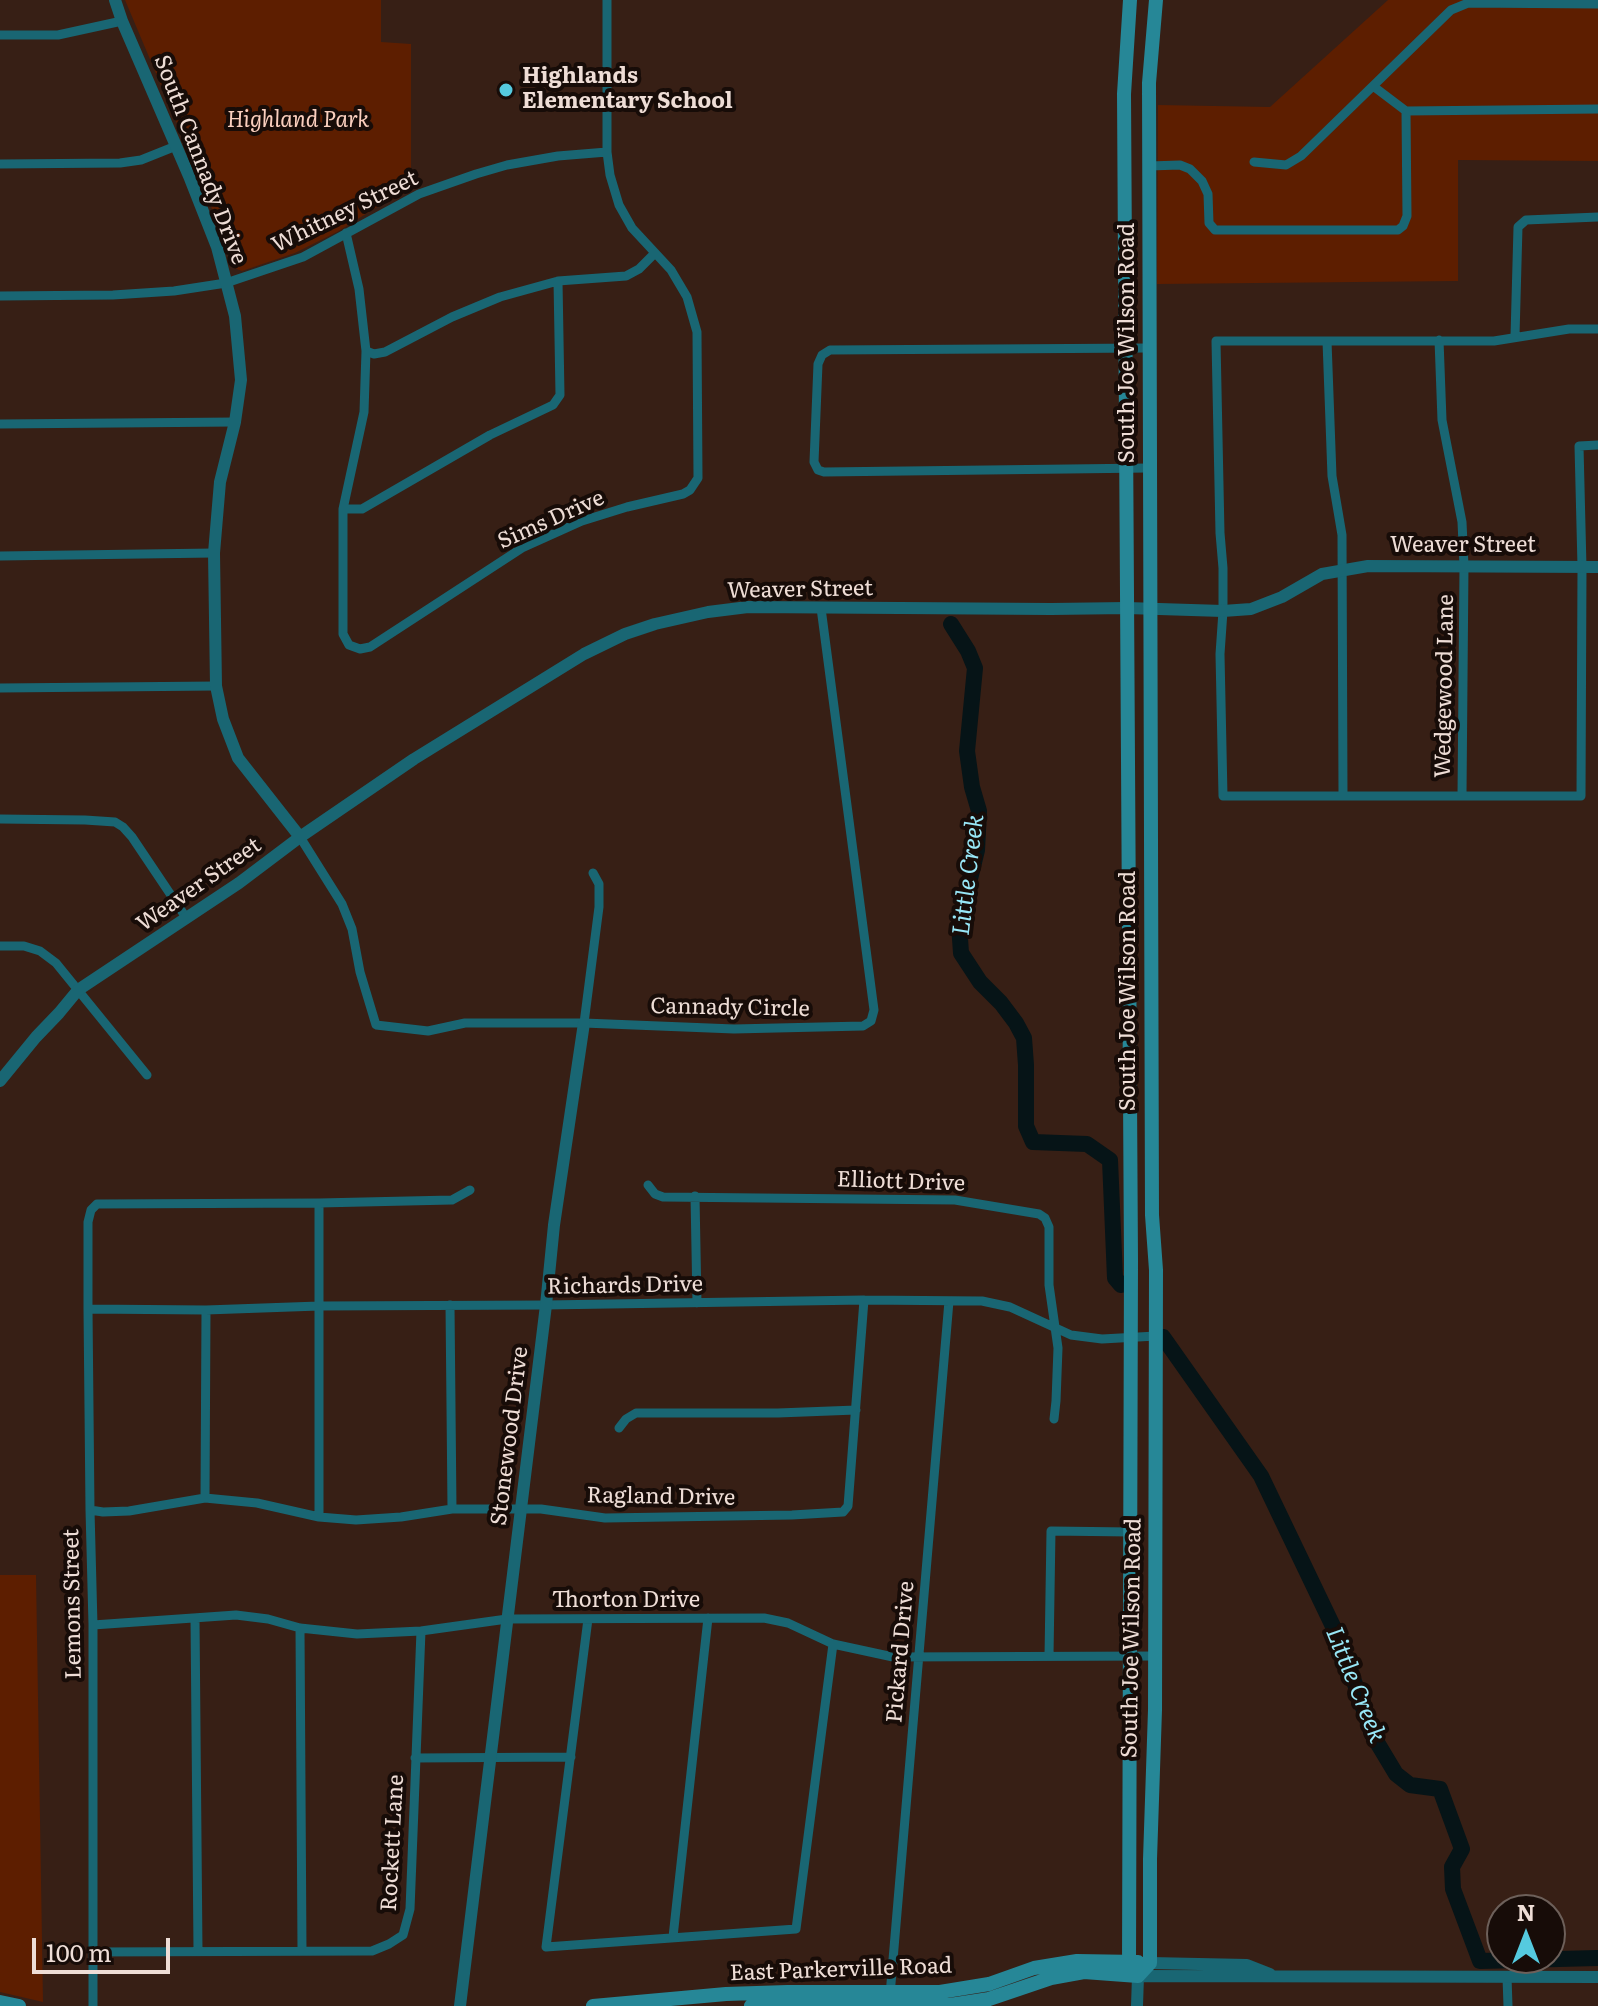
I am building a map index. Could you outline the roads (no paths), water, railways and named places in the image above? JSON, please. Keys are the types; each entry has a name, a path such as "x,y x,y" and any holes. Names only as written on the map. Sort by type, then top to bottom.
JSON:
{"main road":[{"name":"South Joe Wilson Road","path":"1129,1962 1131,1336 1124,94 1130,0"},
{"name":"South Joe Wilson Road","path":"1150,1963 1156,1270 1151,1202 1149,83 1156,0"},
{"name":"East Parkerville Road","path":"751,2006 890,2001 989,1984 1034,1968 1077,1961 1150,1963"},
{"path":"1129,1962 1138,1976 1150,1963"},
{"name":"East Parkerville Road","path":"593,2006 741,1994 950,2005 989,1999 1051,1978 1084,1972 1138,1976"},
{"path":"0,2002 19,2006"}],"street":[{"name":"South Cannady Drive","path":"115,0 217,247 235,316 241,380 235,422 220,482 214,553 216,686 223,719 238,758 300,837"},
{"name":"Sims Drive","path":"346,233 359,289 366,351 364,412 343,509 343,634 349,645 360,649 370,647 522,548 582,521 690,490 698,478 697,332 687,297 671,270 632,228 619,205 610,175 607,152 607,0"},
{"path":"1254,162 1286,165 1301,156 1451,10 1468,3 1598,4"},
{"path":"0,35 58,35 122,21"},
{"path":"1373,86 1406,111 1598,109"},
{"path":"1149,166 1180,165 1190,169 1202,181 1208,194 1209,223 1215,230 1398,230 1407,216 1406,111"},
{"path":"0,164 120,163 141,160 176,146"},
{"name":"Whitney Street","path":"0,296 113,295 174,291 226,283 303,257 419,194 476,174 558,156 607,152"},
{"path":"1515,336 1518,227 1526,220 1598,217"},
{"path":"366,351 374,354 385,352 452,317 500,297 558,281 626,276 639,269 655,253"},
{"path":"343,509 362,509 490,435 553,405 560,395 558,281"},
{"path":"1598,329 1569,329 1494,341 1216,341 1223,611 1220,654 1223,796 1581,796 1579,446 1598,445"},
{"name":"Wedgewood Lane","path":"1439,340 1442,420 1462,522 1462,795"},
{"path":"1327,341 1332,476 1342,535 1343,796"},
{"path":"1149,348 830,350 822,355 818,364 814,462 818,470 824,472 1149,468"},
{"path":"0,424 235,422"},
{"path":"0,556 214,553"},
{"name":"Weaver Street","path":"0,1081 78,990 187,919 414,759 584,654 625,634 655,624 748,607 1223,611 1251,609 1282,597 1322,574 1342,569 1368,566 1598,567"},
{"name":"Cannady Circle","path":"300,837 342,904 352,929 360,972 376,1025 428,1031 465,1023 584,1023 734,1029 857,1027 871,1021 874,1010 821,608"},
{"path":"0,688 216,686"},
{"path":"0,819 115,822 132,837 187,919"},
{"name":"Stonewood Drive","path":"460,2006 562,1169 599,907 599,884 593,873"},
{"path":"0,946 24,946 40,951 56,963 147,1075"},
{"name":"Elliott Drive","path":"648,1185 655,1194 663,1197 955,1200 1039,1214 1049,1227 1049,1285 1058,1348 1054,1419"},
{"path":"319,1517 319,1203 452,1200 470,1190"},
{"path":"695,1196 697,1303"},
{"name":"Lemons Street","path":"93,2006 93,1625 88,1309 88,1222 91,1210 97,1204 319,1203"},
{"path":"619,1428 636,1413 856,1410 864,1300"},
{"name":"Pickard Drive","path":"890,2001 949,1301"},
{"name":"Richards Drive","path":"88,1309 982,1301 1010,1307 1071,1335 1102,1339 1156,1336"},
{"path":"450,1305 452,1509"},
{"path":"205,1498 206,1310"},
{"name":"Ragland Drive","path":"90,1510 129,1511 205,1498 257,1503 319,1517 356,1520 452,1509 541,1509 605,1518 843,1512 848,1506 856,1410"},
{"path":"1049,1656 1051,1531 1131,1532"},
{"name":"Thorton Drive","path":"93,1625 236,1615 268,1619 300,1628 357,1634 421,1631 507,1619 764,1618 788,1623 833,1644 893,1657 1155,1656"},
{"path":"195,1618 198,1951"},
{"path":"673,1937 708,1618"},
{"path":"588,1619 546,1947 796,1929 833,1644"},
{"path":"300,1628 302,1951"},
{"name":"Rockett Lane","path":"93,1952 372,1951 403,1935 410,1909 421,1631"},
{"path":"415,1758 571,1757"},
{"name":"East Parkerville Road","path":"1150,1963 1247,1965 1277,1977"},
{"path":"1137,2006 1138,1976"},
{"name":"East Parkerville Road","path":"1138,1976 1598,1977"},
{"path":"1507,1977 1508,2006"}],"waterway":[{"name":"Little Creek","path":"951,624 975,668 967,751 979,811 977,850 959,924 961,953 980,982 1016,1023 1024,1038 1026,1126 1033,1142 1087,1144 1110,1160 1115,1278 1121,1285"},
{"name":"Little Creek","path":"1163,1337 1261,1476 1341,1643 1372,1734 1396,1774 1410,1785 1440,1789 1462,1849 1452,1867 1453,1889 1480,1961 1598,1958"}],"place":[{"name":"Highlands Elementary School","path":"506,90"}],"park label":[{"name":"Highland Park","path":"298,121"}]}
